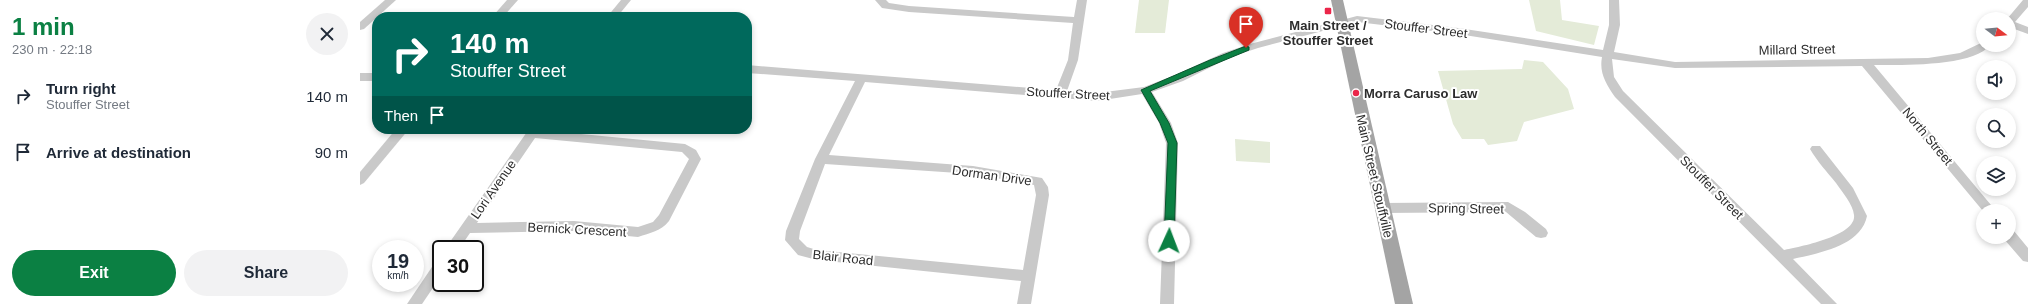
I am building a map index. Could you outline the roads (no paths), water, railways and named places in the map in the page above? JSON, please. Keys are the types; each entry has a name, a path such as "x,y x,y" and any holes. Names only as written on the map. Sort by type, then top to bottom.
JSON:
{"main road":[{"name":"Main Street Stouffville","path":"1337,0 1404,304"}],"street":[{"path":"377,12 391,0"},
{"path":"502,12 513,0"},
{"path":"616,12 626,0"},
{"path":"880,0 886,6 909,9 1080,20"},
{"path":"1061,93 1073,60 1082,0"},
{"path":"1608,54 1615,26 1614,0"},
{"path":"2016,15 2028,1"},
{"path":"360,27 372,17"},
{"name":"Stouffer Street","path":"752,69 1097,97 1145,90 1254,46 1357,19 1436,28 1608,54 1605,69 1607,76 1619,94 1830,304"},
{"path":"2016,26 2028,31"},
{"name":"Millard Street","path":"1608,54 1675,65 1928,61 1962,56 1976,49"},
{"name":"North Street","path":"1866,62 1984,204"},
{"path":"360,78 372,77"},
{"name":"Blair Road","path":"862,78 821,158 793,231 792,240 797,248 805,253 1028,276"},
{"path":"1145,90 1165,123 1172,143 1167,304"},
{"path":"360,180 399,134"},
{"name":"Lori Avenue","path":"458,240 533,134"},
{"name":"Bernick Crescent","path":"466,228 574,226 621,232 638,232 658,225 664,218 695,159 692,153 685,148 553,134"},
{"path":"1782,256 1822,246 1851,233 1859,224 1861,218 1856,204 1816,149"},
{"name":"Dorman Drive","path":"821,158 973,170 1038,181 1043,188 1044,196 1040,205 1024,304"},
{"name":"Spring Street","path":"1382,208 1508,208 1520,215 1541,233"},
{"path":"2016,243 2028,257"},
{"path":"414,304 432,278"}],"place":[{"name":"Main Street / Stouffer Street","path":"1328,11"},
{"name":"Morra Caruso Law","path":"1356,93"}]}
